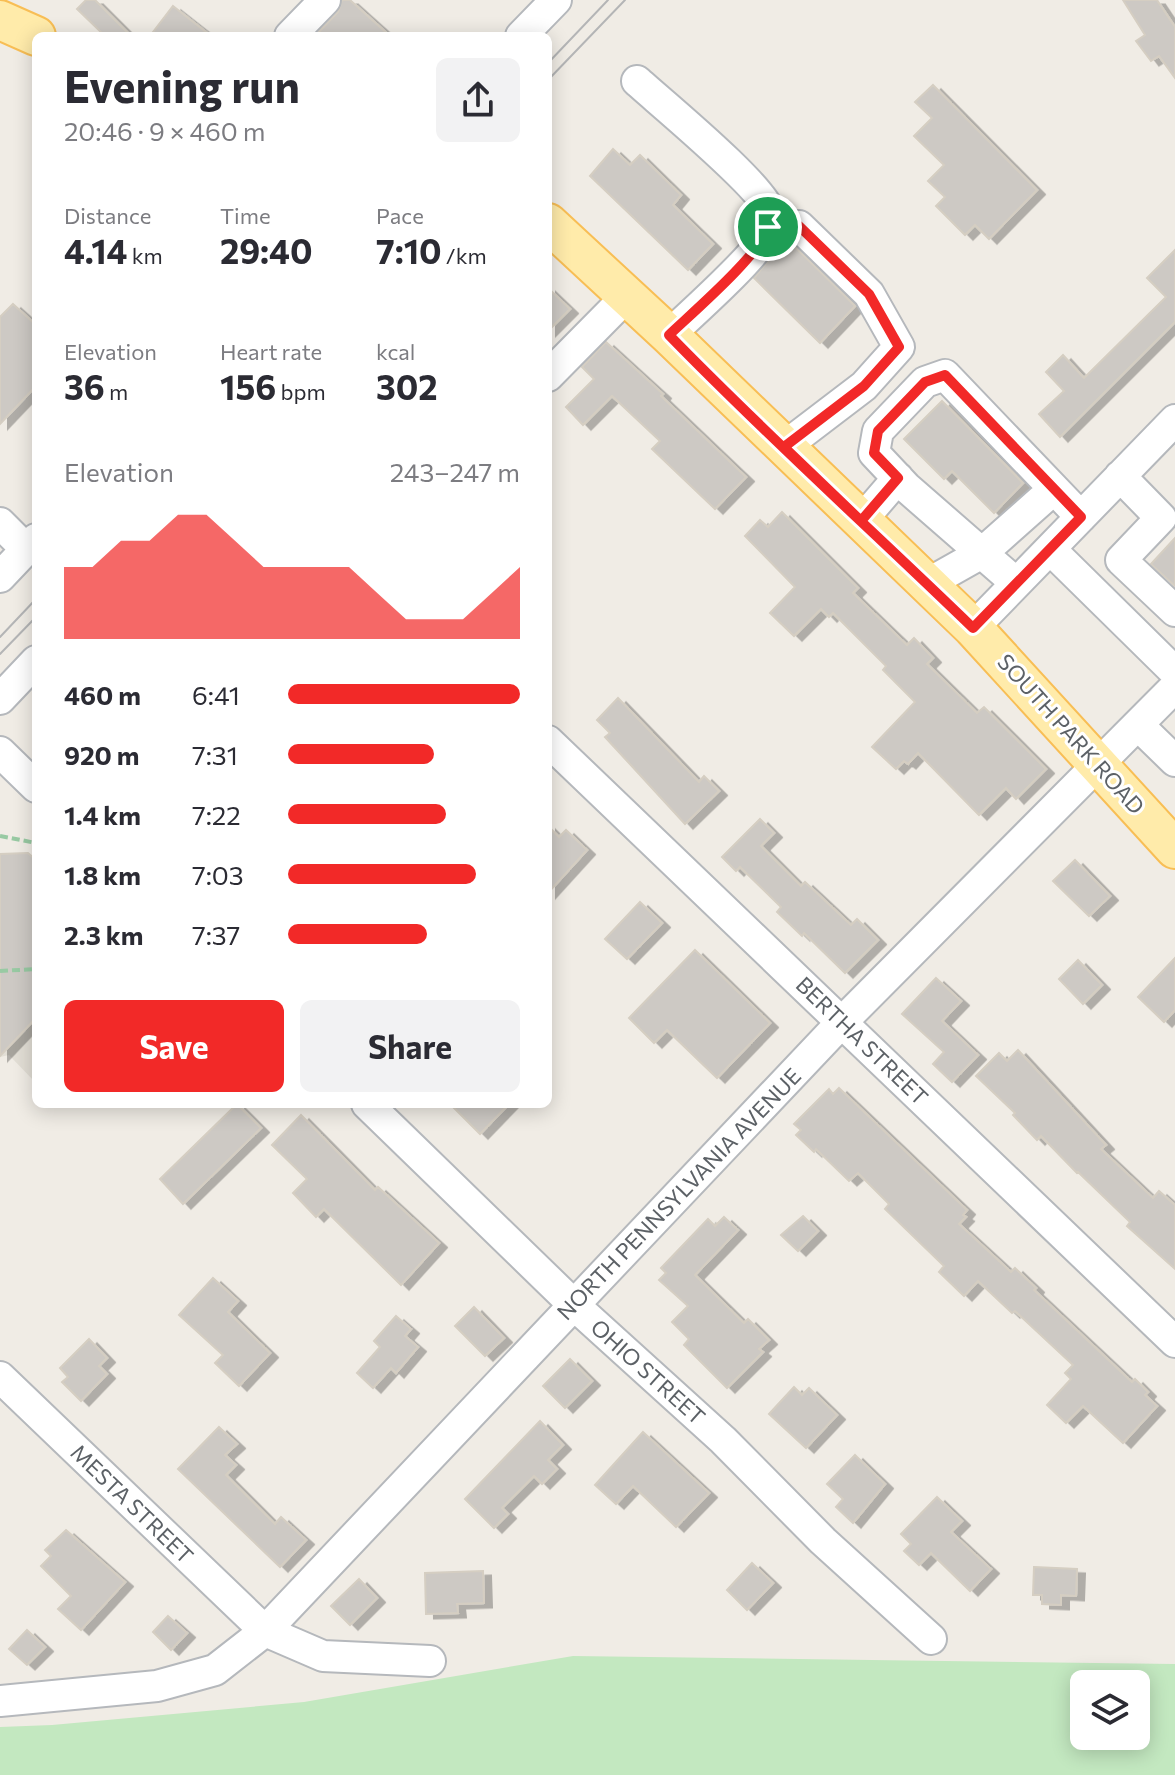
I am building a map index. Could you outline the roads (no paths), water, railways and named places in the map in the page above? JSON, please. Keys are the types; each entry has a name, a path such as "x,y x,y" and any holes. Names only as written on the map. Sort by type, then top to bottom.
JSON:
{"main road":[{"path":"0,20 32,34"},
{"name":"SOUTH PARK ROAD","path":"552,227 973,628 1175,849"}],"street":[{"path":"294,32 325,0"},
{"path":"524,32 550,2"},
{"path":"637,81 741,176 763,199 771,216 766,236 669,335"},
{"path":"768,227 799,226 869,294 899,347 864,386 784,447"},
{"path":"552,372 626,297"},
{"path":"1016,583 874,453 878,431 925,382 945,375 1081,517"},
{"path":"973,628 1175,420"},
{"path":"1120,476 1161,518 1121,560 1175,611"},
{"path":"861,521 898,478"},
{"path":"927,584 982,553 1054,489"},
{"path":"0,523 31,544 0,577"},
{"path":"1050,549 1175,672"},
{"path":"0,699 32,665"},
{"name":"NORTH PENNSYLVANIA AVENUE","path":"0,1701 157,1686 215,1670 265,1631 842,1022 1175,687"},
{"path":"1138,725 1175,761"},
{"name":"BERTHA STREET","path":"552,745 1175,1342"},
{"path":"0,752 32,783"},
{"name":"OHIO STREET","path":"371,1108 574,1305 723,1440 823,1541 931,1639"},
{"name":"MESTA STREET","path":"0,1377 265,1631"},
{"path":"265,1631 323,1656 430,1661"}],"tram line":[{"path":"552,59 608,0"},
{"path":"552,76 625,0"},
{"path":"0,637 32,603"},
{"path":"0,654 32,621"}]}
